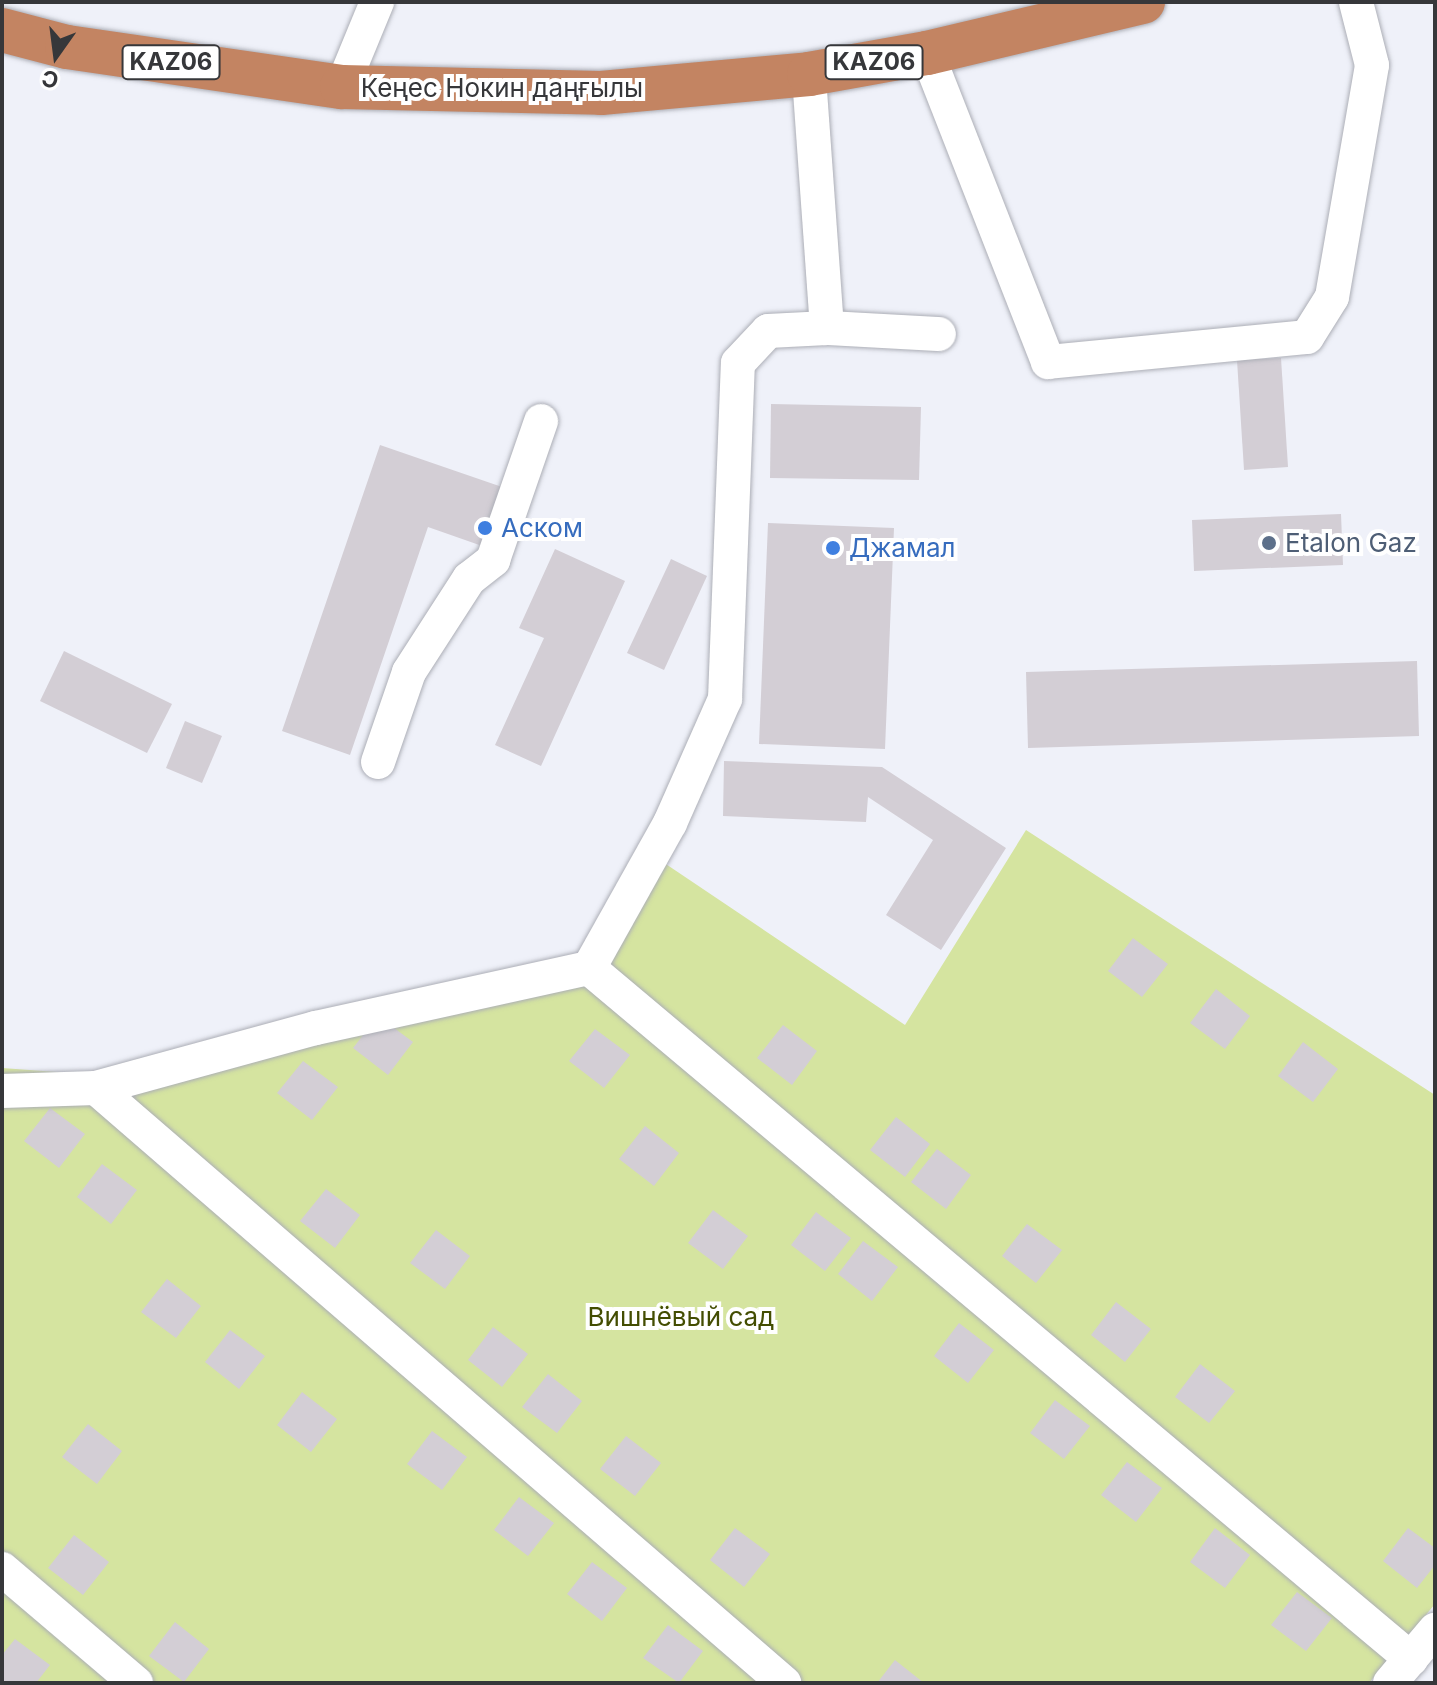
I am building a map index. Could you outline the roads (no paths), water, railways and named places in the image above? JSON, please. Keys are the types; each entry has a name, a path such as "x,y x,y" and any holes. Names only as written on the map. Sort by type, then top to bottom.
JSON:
{"highway":[{"name":"Кеңес Нокин даңғылы","path":"2,30 67,47 342,87 601,93 809,74 927,53 1143,2"}],"street":[{"path":"342,87 377,2"},
{"path":"927,53 1048,362 1307,337 1332,297 1372,65 1356,2"},
{"path":"809,74 827,328"},
{"path":"2,1091 96,1088 316,1028 589,968 670,823 725,699 738,363 768,331 827,328 939,334"},
{"path":"378,762 409,672 469,579 493,560 541,421"},
{"path":"589,968 1401,1671 1435,1630"},
{"path":"96,1088 784,1683"},
{"path":"2,1569 136,1683"}],"place":[{"name":"Аском","path":"485,528"},
{"name":"Etalon Gaz","path":"1269,543"},
{"name":"Джамал","path":"833,548"}],"park label":[{"name":"Вишнёвый сад","path":"681,1317"}]}
